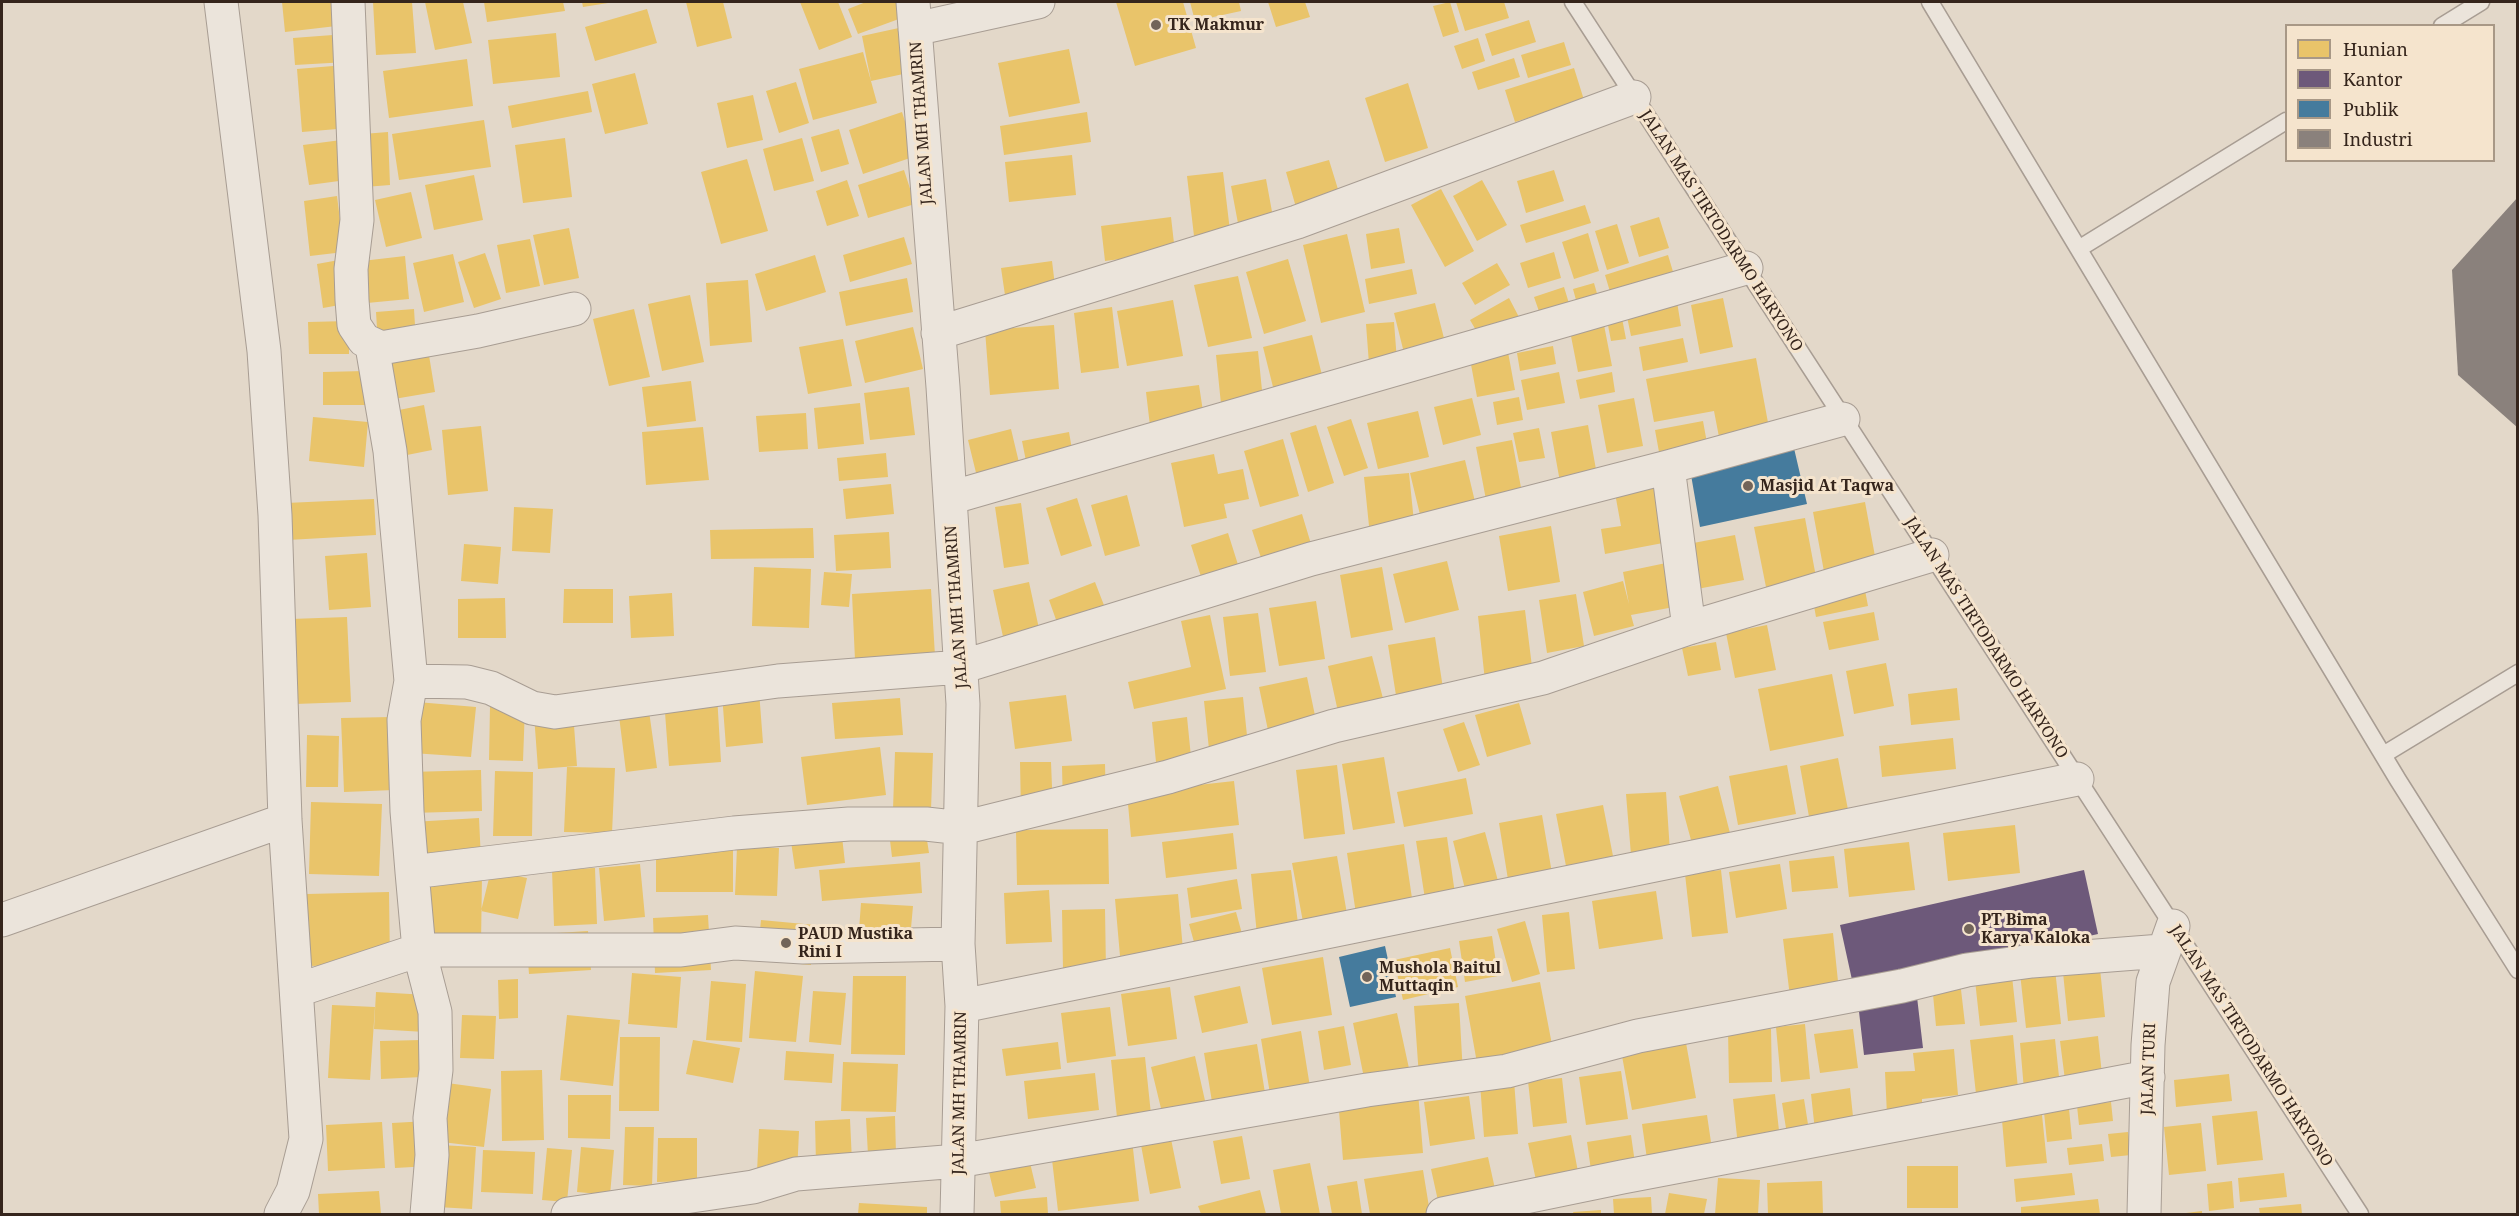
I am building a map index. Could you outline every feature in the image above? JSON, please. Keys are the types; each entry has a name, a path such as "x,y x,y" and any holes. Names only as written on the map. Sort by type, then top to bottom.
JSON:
{"street":[{"path":"221,2 264,351 275,515 285,820 298,990 306,1139 293,1191 281,1215"},
{"path":"348,2 357,220 351,269 352,300 354,325 364,340 372,346 381,348 467,333 574,309"},
{"path":"914,15 1038,2"},
{"name":"JALAN MH THAMRIN","path":"914,15 950,498 960,667 962,828 958,944 962,1006 957,1215"},
{"path":"938,333 1297,222 1634,97"},
{"path":"950,498 1746,268"},
{"path":"372,346 390,451 411,681 404,720 406,811 420,950 435,1012 436,1070 430,1118 432,1155 427,1215"},
{"path":"411,681 467,682 491,687 532,708 555,712 778,681 960,667 1311,559 1668,468 1843,419"},
{"path":"1668,468 1689,628"},
{"path":"412,872 745,832 849,824 926,824 962,828 1168,777 1334,726 1543,678 1689,628 1932,555"},
{"path":"962,1006 2078,779"},
{"path":"2,920 285,820"},
{"path":"568,1215 753,1187 796,1174 958,1161 1367,1090 1507,1071 1638,1036 1902,986 1967,970 2168,939"},
{"name":"JALAN TURI","path":"2144,1215 2153,982 2168,939"},
{"path":"298,990 420,950 681,950 735,943 803,947 958,944"},
{"path":"1443,1215 1622,1177 2148,1077"}],"lane":[{"name":"JALAN MAS TIRTODARMO HARYONO","path":"1576,2 1634,97 2078,779 2168,939 2360,1215"},
{"path":"1930,2 2383,755 2517,970"},
{"path":"2445,24 2481,2"},
{"path":"2080,248 2285,122"},
{"path":"2383,755 2517,673"}],"building: Hunian":[{"path":"282,2 342,2 345,25 285,32"},
{"path":"373,2 412,2 416,53 376,55"},
{"path":"425,2 463,2 472,43 435,50"},
{"path":"484,2 563,2 565,11 487,22"},
{"path":"582,2 608,2 608,3 583,7"},
{"path":"686,2 723,2 732,38 697,47"},
{"path":"800,2 838,2 852,37 819,50"},
{"path":"866,2 901,2 907,16 858,34 848,9"},
{"name":"TK Makmur","path":"1116,2 1183,2 1196,48 1135,66"},
{"path":"1190,2 1239,2 1241,11 1195,21"},
{"path":"1268,2 1305,2 1310,17 1276,27"},
{"path":"1450,2 1459,32 1443,37 1433,6"},
{"path":"1456,2 1504,2 1509,18 1465,31"},
{"path":"647,9 657,43 595,61 585,27"},
{"path":"1529,20 1536,42 1492,56 1485,34"},
{"path":"908,26 917,71 871,81 862,36"},
{"path":"556,33 560,77 493,84 488,40"},
{"path":"346,34 347,62 295,65 293,38"},
{"path":"1478,38 1485,61 1462,69 1454,46"},
{"path":"1564,42 1571,65 1528,78 1521,55"},
{"path":"1069,49 1080,103 1009,117 998,63"},
{"path":"863,52 877,103 813,120 799,69"},
{"path":"1514,58 1520,77 1478,90 1472,72"},
{"path":"467,59 473,106 389,118 383,71"},
{"path":"345,65 349,128 302,132 297,69"},
{"path":"1574,68 1584,100 1515,122 1505,90"},
{"path":"635,73 648,124 605,134 592,84"},
{"path":"796,82 809,123 779,133 766,91"},
{"path":"1408,83 1428,148 1385,162 1365,98"},
{"path":"588,91 592,112 512,128 508,106"},
{"path":"753,95 763,140 727,148 717,103"},
{"path":"902,112 916,156 863,174 849,130"},
{"path":"1087,112 1091,142 1004,155 1000,126"},
{"path":"484,120 491,167 399,180 392,134"},
{"path":"839,129 849,164 821,172 811,137"},
{"path":"388,132 390,185 365,187 363,134"},
{"path":"565,138 572,197 523,203 515,145"},
{"path":"802,138 814,181 774,191 763,149"},
{"path":"349,139 354,179 309,185 303,145"},
{"path":"1072,155 1076,195 1009,202 1005,162"},
{"path":"747,159 768,231 721,244 701,172"},
{"path":"1329,160 1341,199 1297,211 1286,172"},
{"path":"904,170 915,204 868,218 858,185"},
{"path":"1554,170 1564,201 1526,213 1517,181"},
{"path":"1223,172 1230,231 1194,236 1187,176"},
{"path":"474,175 483,220 434,230 425,185"},
{"path":"1266,179 1275,228 1240,234 1231,186"},
{"path":"847,180 859,216 827,226 816,191"},
{"path":"1482,180 1507,225 1477,241 1453,196"},
{"path":"1441,189 1474,251 1445,267 1411,205"},
{"path":"411,192 422,238 386,247 375,200"},
{"path":"337,196 344,252 310,256 304,201"},
{"path":"1585,205 1591,223 1526,243 1520,225"},
{"path":"1171,217 1175,252 1105,261 1101,226"},
{"path":"1659,217 1669,248 1639,257 1630,226"},
{"path":"1617,224 1629,263 1607,270 1595,231"},
{"path":"569,228 579,278 544,285 533,235"},
{"path":"1399,228 1405,263 1371,269 1366,234"},
{"path":"1588,233 1599,271 1574,279 1562,242"},
{"path":"1347,234 1365,312 1321,323 1303,245"},
{"path":"904,237 912,264 850,282 843,255"},
{"path":"530,239 540,286 506,293 497,245"},
{"path":"1554,252 1561,278 1528,288 1520,263"},
{"path":"485,253 501,299 474,308 458,262"},
{"path":"453,254 464,302 424,312 413,263"},
{"path":"815,255 826,292 766,311 755,274"},
{"path":"1668,255 1677,285 1614,305 1605,275"},
{"path":"405,256 409,299 367,303 362,261"},
{"path":"1288,259 1306,321 1264,334 1246,272"},
{"path":"339,260 345,304 323,308 317,264"},
{"path":"1052,261 1056,294 1006,302 1001,268"},
{"path":"1497,263 1510,285 1475,305 1462,283"},
{"path":"1412,269 1417,294 1369,304 1365,279"},
{"path":"1238,276 1252,338 1208,347 1194,285"},
{"path":"907,278 913,312 846,326 839,292"},
{"path":"748,280 752,342 710,346 706,283"},
{"path":"1594,283 1600,304 1579,311 1573,289"},
{"path":"1564,287 1571,310 1542,320 1534,297"},
{"path":"690,295 704,362 662,371 648,304"},
{"path":"1509,298 1520,319 1481,339 1470,320"},
{"path":"1723,298 1733,347 1700,354 1691,305"},
{"path":"1173,300 1183,356 1127,366 1117,311"},
{"path":"1677,302 1681,326 1631,336 1626,312"},
{"path":"1435,303 1446,346 1405,357 1394,313"},
{"path":"1112,307 1119,368 1081,373 1074,313"},
{"path":"414,309 416,342 378,344 376,312"},
{"path":"634,309 650,377 609,386 593,319"},
{"path":"1622,318 1626,339 1611,341 1607,320"},
{"path":"349,321 349,354 309,354 308,322"},
{"path":"1394,322 1397,361 1369,364 1366,324"},
{"path":"1054,325 1059,389 990,395 985,330"},
{"path":"1604,325 1612,366 1578,372 1570,331"},
{"path":"913,327 923,369 865,383 855,341"},
{"path":"1312,335 1323,379 1274,391 1263,347"},
{"path":"1683,338 1688,362 1643,371 1639,347"},
{"path":"843,339 852,386 808,394 799,347"},
{"path":"427,343 435,392 394,399 386,349"},
{"path":"1553,346 1556,364 1520,371 1517,353"},
{"path":"1258,351 1263,400 1221,404 1216,355"},
{"path":"1508,352 1515,390 1477,397 1470,359"},
{"path":"1756,358 1769,428 1719,437 1714,411 1654,422 1646,379"},
{"path":"365,371 365,405 323,405 323,372"},
{"path":"1559,372 1565,403 1527,410 1521,380"},
{"path":"1612,372 1615,392 1580,399 1576,380"},
{"path":"691,381 696,421 647,427 642,387"},
{"path":"1199,385 1204,418 1150,426 1146,392"},
{"path":"909,387 915,435 870,440 864,393"},
{"path":"1519,397 1523,420 1497,425 1493,402"},
{"path":"1472,398 1481,435 1443,445 1434,407"},
{"path":"1634,398 1643,446 1607,453 1598,405"},
{"path":"860,403 864,444 818,449 814,408"},
{"path":"424,405 432,450 402,456 394,411"},
{"path":"1418,411 1429,457 1378,469 1367,423"},
{"path":"806,413 808,449 759,452 756,416"},
{"path":"313,417 368,422 364,467 309,461"},
{"path":"1351,419 1368,468 1344,476 1327,427"},
{"path":"1703,421 1707,443 1659,452 1655,430"},
{"path":"1316,425 1334,483 1308,492 1290,433"},
{"path":"1588,425 1597,475 1560,482 1551,432"},
{"path":"481,426 488,491 448,495 442,430"},
{"path":"703,427 709,480 646,485 642,432"},
{"path":"1539,428 1545,458 1519,462 1513,433"},
{"path":"1011,429 1021,471 978,481 968,440"},
{"path":"1069,432 1074,461 1028,471 1022,441"},
{"path":"1283,439 1299,496 1260,507 1244,451"},
{"path":"1512,440 1523,498 1487,505 1476,447"},
{"path":"886,453 888,477 839,481 837,458"},
{"path":"1214,454 1218,474 1243,469 1249,499 1224,504 1227,518 1184,527 1171,463"},
{"path":"1465,460 1477,510 1422,523 1410,473"},
{"path":"1409,473 1414,522 1369,526 1364,477"},
{"path":"891,484 894,514 846,519 843,489"},
{"path":"1653,485 1663,543 1605,554 1601,529 1621,526 1615,493"},
{"path":"1127,495 1140,546 1105,556 1091,505"},
{"path":"1077,498 1092,546 1061,556 1046,508"},
{"path":"374,499 376,535 288,540 286,503"},
{"path":"1865,502 1877,567 1825,577 1813,512"},
{"path":"1021,503 1029,564 1004,568 995,507"},
{"path":"514,507 553,509 550,553 512,551"},
{"path":"1302,514 1314,554 1265,570 1252,530"},
{"path":"1805,518 1816,577 1766,587 1754,527"},
{"path":"1551,526 1560,582 1508,591 1499,536"},
{"path":"813,528 814,558 711,559 710,530"},
{"path":"889,532 891,568 836,571 834,535"},
{"path":"1228,533 1240,571 1203,583 1191,545"},
{"path":"1735,535 1744,580 1692,590 1683,545"},
{"path":"464,544 501,547 498,584 461,581"},
{"path":"367,553 371,607 329,610 325,556"},
{"path":"1447,561 1459,610 1405,623 1393,574"},
{"path":"1666,563 1674,607 1631,615 1634,626 1594,636 1583,592 1623,581 1629,604 1623,572"},
{"path":"754,567 811,569 809,628 752,626"},
{"path":"1382,567 1393,630 1351,638 1340,575"},
{"path":"824,572 852,574 849,607 821,605"},
{"path":"1029,582 1041,638 1005,646 993,590"},
{"path":"1095,582 1107,613 1060,631 1049,600"},
{"path":"1864,585 1868,606 1816,617 1812,595"},
{"path":"564,589 613,589 613,623 563,623"},
{"path":"931,589 935,656 855,660 852,594"},
{"path":"672,593 674,636 631,638 629,596"},
{"path":"1576,594 1584,646 1547,653 1539,600"},
{"path":"505,598 506,638 458,638 458,599"},
{"path":"1316,601 1325,659 1279,666 1269,608"},
{"path":"1525,610 1533,675 1485,681 1478,616"},
{"path":"1874,612 1879,640 1829,650 1823,622"},
{"path":"1258,613 1266,672 1230,676 1223,617"},
{"path":"1210,615 1226,689 1134,709 1128,682 1191,667 1181,621"},
{"path":"347,617 351,702 295,704 291,619"},
{"path":"1767,625 1776,670 1735,678 1726,633"},
{"path":"1435,637 1445,701 1398,708 1388,645"},
{"path":"1716,642 1721,670 1688,676 1682,648"},
{"path":"1372,656 1386,710 1340,721 1328,666"},
{"path":"1886,663 1894,706 1854,714 1846,671"},
{"path":"1832,674 1844,736 1770,751 1758,689"},
{"path":"1307,677 1318,730 1270,740 1259,687"},
{"path":"1957,688 1960,720 1911,725 1908,694"},
{"path":"759,691 763,743 726,747 722,694"},
{"path":"717,695 721,762 669,766 664,699"},
{"path":"1066,695 1072,741 1015,749 1009,702"},
{"path":"1243,697 1249,755 1210,759 1204,701"},
{"path":"900,698 903,735 835,739 832,703"},
{"path":"417,702 476,707 471,757 412,753"},
{"path":"1519,703 1531,744 1487,757 1475,715"},
{"path":"648,704 657,768 626,772 618,708"},
{"path":"490,706 525,707 523,761 489,760"},
{"path":"573,712 577,766 538,769 534,715"},
{"path":"392,717 394,790 344,792 341,718"},
{"path":"1187,717 1191,757 1156,762 1152,722"},
{"path":"1464,722 1480,765 1458,772 1443,729"},
{"path":"307,735 339,736 338,787 306,787"},
{"path":"1953,738 1956,769 1882,777 1879,746"},
{"path":"880,747 886,795 807,805 801,757"},
{"path":"895,752 933,753 931,810 893,809"},
{"path":"1384,757 1395,823 1353,830 1342,764"},
{"path":"1838,758 1850,820 1811,828 1800,766"},
{"path":"1020,762 1051,762 1053,811 1021,812"},
{"path":"1105,764 1106,806 1063,808 1062,766"},
{"path":"1337,765 1345,834 1304,839 1296,770"},
{"path":"1787,765 1796,814 1738,825 1729,776"},
{"path":"567,767 615,768 612,833 564,832"},
{"path":"481,770 482,811 411,813 410,772"},
{"path":"495,771 533,772 532,836 493,836"},
{"path":"1466,778 1473,814 1404,827 1397,792"},
{"path":"1234,781 1239,825 1131,837 1127,793"},
{"path":"1718,786 1732,841 1694,851 1679,796"},
{"path":"1666,792 1670,852 1631,855 1626,794"},
{"path":"311,802 382,804 379,876 309,874"},
{"path":"1603,805 1613,856 1566,866 1556,814"},
{"path":"1542,815 1553,879 1509,886 1499,823"},
{"path":"479,818 481,860 414,864 412,822"},
{"path":"2015,825 2020,873 1948,881 1943,833"},
{"path":"925,827 929,853 892,857 889,832"},
{"path":"841,828 845,863 795,869 790,835"},
{"path":"1108,829 1109,884 1017,885 1016,830"},
{"path":"1485,832 1498,881 1465,889 1453,841"},
{"path":"1233,833 1237,869 1166,878 1162,842"},
{"path":"1447,837 1455,894 1425,899 1416,841"},
{"path":"1909,842 1915,890 1849,897 1844,849"},
{"path":"1404,844 1413,905 1356,914 1347,853"},
{"path":"737,847 779,848 777,896 735,895"},
{"path":"733,850 733,892 656,892 656,851"},
{"path":"1337,856 1347,914 1303,922 1292,863"},
{"path":"1834,856 1838,888 1792,892 1789,861"},
{"path":"920,862 922,893 822,901 819,870"},
{"path":"640,864 645,917 604,921 599,868"},
{"path":"1780,864 1787,909 1736,918 1729,872"},
{"path":"595,868 597,924 554,926 552,870"},
{"path":"491,870 527,878 518,919 481,911"},
{"path":"1291,870 1299,931 1257,935 1251,874"},
{"path":"1721,870 1728,933 1692,937 1685,874"},
{"path":"423,875 482,876 481,944 422,944"},
{"path":"1237,879 1242,909 1191,918 1187,888"},
{"path":"1049,890 1052,942 1006,944 1004,893"},
{"path":"1656,891 1663,939 1599,949 1592,901"},
{"path":"389,892 390,964 308,966 307,894"},
{"path":"1178,894 1183,950 1120,956 1115,899"},
{"path":"861,903 913,906 908,961 857,957"},
{"path":"1105,909 1106,970 1063,970 1062,910"},
{"path":"1236,912 1244,941 1197,953 1189,924"},
{"path":"1569,912 1575,969 1547,972 1542,915"},
{"path":"708,915 711,970 655,973 653,918"},
{"name":"PAUD Mustika Rini I","path":"761,920 815,925 811,965 757,960"},
{"path":"1525,921 1540,974 1512,982 1497,929"},
{"path":"588,931 591,970 529,974 526,935"},
{"path":"1833,933 1839,991 1790,997 1783,939"},
{"path":"1492,936 1498,976 1465,982 1459,941"},
{"path":"1450,948 1458,987 1403,1000 1394,960"},
{"path":"1323,957 1332,1015 1272,1025 1262,968"},
{"path":"2099,959 2105,1017 2068,1021 2062,963"},
{"path":"2011,967 2017,1022 1980,1026 1974,971"},
{"path":"2055,969 2061,1024 2026,1028 2020,973"},
{"path":"755,971 803,976 796,1042 749,1038"},
{"path":"632,973 681,977 677,1028 628,1024"},
{"path":"853,976 906,976 905,1055 851,1054"},
{"path":"518,979 518,1018 499,1019 498,980"},
{"path":"711,981 746,984 742,1042 706,1040"},
{"path":"1960,981 1965,1024 1936,1026 1932,984"},
{"path":"1540,982 1553,1050 1477,1063 1465,996"},
{"path":"1240,986 1248,1023 1202,1033 1194,996"},
{"path":"1170,987 1177,1039 1128,1046 1121,994"},
{"path":"813,991 846,993 841,1045 809,1042"},
{"path":"376,992 427,995 425,1032 374,1029"},
{"path":"1459,1003 1463,1074 1419,1077 1414,1006"},
{"path":"332,1005 375,1007 370,1080 328,1078"},
{"path":"1110,1007 1116,1056 1067,1063 1061,1013"},
{"path":"1397,1013 1410,1073 1365,1083 1353,1023"},
{"path":"462,1015 496,1016 494,1059 460,1058"},
{"path":"567,1015 620,1020 613,1086 560,1080"},
{"path":"1805,1024 1810,1079 1781,1082 1776,1027"},
{"path":"1344,1026 1351,1065 1324,1070 1318,1031"},
{"path":"1771,1029 1772,1082 1729,1083 1728,1030"},
{"path":"1853,1029 1858,1068 1820,1073 1814,1034"},
{"path":"1301,1031 1310,1087 1270,1094 1261,1039"},
{"path":"2013,1035 2018,1089 1976,1094 1970,1040"},
{"path":"2098,1036 2102,1075 2065,1080 2060,1041"},
{"path":"620,1037 660,1037 659,1111 619,1111"},
{"path":"2055,1039 2060,1086 2024,1090 2020,1043"},
{"path":"422,1040 422,1077 381,1079 380,1041"},
{"path":"693,1040 740,1048 733,1083 686,1074"},
{"path":"1058,1042 1061,1069 1006,1076 1002,1049"},
{"path":"1686,1043 1696,1098 1632,1110 1622,1056"},
{"path":"1257,1044 1267,1105 1214,1114 1204,1053"},
{"path":"1954,1049 1958,1095 1922,1099 1922,1113 1887,1115 1885,1072 1915,1071 1913,1053"},
{"path":"786,1051 834,1054 832,1083 784,1080"},
{"path":"1195,1056 1208,1114 1165,1125 1151,1067"},
{"path":"1145,1057 1152,1124 1118,1127 1111,1060"},
{"path":"843,1062 898,1064 896,1112 841,1111"},
{"path":"542,1070 544,1140 502,1141 501,1071"},
{"path":"1621,1071 1628,1119 1586,1125 1579,1077"},
{"path":"1095,1073 1099,1110 1028,1119 1024,1081"},
{"path":"2229,1074 2232,1101 2176,1107 2174,1080"},
{"path":"1562,1078 1567,1123 1533,1127 1528,1081"},
{"path":"1514,1080 1518,1134 1484,1137 1480,1083"},
{"path":"440,1082 491,1089 484,1147 433,1141"},
{"path":"1850,1088 1854,1126 1815,1131 1811,1094"},
{"path":"1418,1092 1423,1153 1343,1160 1338,1099"},
{"path":"1775,1094 1780,1140 1738,1146 1733,1099"},
{"path":"568,1095 611,1095 610,1139 568,1138"},
{"path":"1469,1096 1475,1139 1430,1146 1424,1102"},
{"path":"1804,1099 1810,1137 1788,1141 1782,1103"},
{"path":"2111,1102 2113,1121 2079,1125 2077,1106"},
{"path":"2069,1109 2072,1139 2047,1142 2044,1112"},
{"path":"2257,1111 2263,1160 2217,1165 2212,1116"},
{"path":"1707,1115 1712,1149 1647,1159 1642,1124"},
{"path":"2042,1115 2047,1163 2006,1167 2002,1120"},
{"path":"895,1116 896,1154 868,1155 866,1118"},
{"path":"850,1119 852,1162 816,1164 815,1121"},
{"path":"428,1121 430,1166 395,1168 392,1123"},
{"path":"382,1122 385,1168 328,1171 326,1125"},
{"path":"2201,1123 2206,1171 2169,1175 2164,1127"},
{"path":"625,1127 654,1127 652,1186 623,1185"},
{"path":"759,1129 799,1131 797,1174 757,1172"},
{"path":"2128,1132 2131,1155 2111,1157 2108,1134"},
{"path":"1571,1135 1579,1177 1537,1185 1528,1143"},
{"path":"1631,1135 1636,1170 1592,1177 1587,1142"},
{"path":"1242,1136 1250,1179 1221,1184 1213,1141"},
{"path":"658,1138 697,1138 697,1181 657,1182"},
{"path":"1171,1139 1181,1188 1150,1194 1141,1145"},
{"path":"1132,1140 1139,1201 1058,1211 1051,1151"},
{"path":"2102,1144 2104,1161 2069,1165 2067,1148"},
{"path":"440,1145 476,1147 472,1209 437,1207"},
{"path":"581,1147 614,1150 610,1195 577,1192"},
{"path":"547,1148 572,1150 567,1202 542,1200"},
{"path":"483,1150 535,1152 533,1194 481,1192"},
{"path":"1027,1150 1036,1188 995,1197 986,1160"},
{"path":"1488,1157 1497,1198 1440,1210 1431,1169"},
{"path":"1310,1163 1320,1214 1281,1214 1273,1170"},
{"path":"1907,1166 1958,1166 1958,1208 1907,1208"},
{"path":"1423,1170 1430,1213 1370,1214 1364,1179"},
{"path":"2072,1173 2075,1195 2016,1202 2014,1179"},
{"path":"2284,1173 2287,1197 2240,1202 2238,1178"},
{"path":"1718,1178 1760,1180 1758,1214 1715,1214"},
{"path":"1357,1181 1362,1214 1332,1214 1327,1186"},
{"path":"1822,1181 1823,1214 1768,1214 1767,1183"},
{"path":"2232,1181 2234,1208 2209,1211 2207,1184"},
{"path":"1260,1190 1266,1214 1201,1214 1198,1206"},
{"path":"379,1191 381,1214 319,1214 318,1194"},
{"path":"1669,1193 1707,1199 1704,1214 1665,1214"},
{"path":"1047,1197 1048,1214 1001,1214 1000,1201"},
{"path":"1651,1197 1652,1214 1614,1214 1613,1199"},
{"path":"2098,1199 2100,1214 2021,1214 2021,1207"},
{"path":"859,1203 927,1207 927,1214 858,1214"},
{"path":"2301,1204 2302,1214 2260,1214 2259,1208"},
{"path":"1601,1210 1601,1214 1574,1214 1573,1212"},
{"path":"2202,1211 2202,1214 2186,1214 2186,1213"}],"building: Kantor":[{"name":"PT Bima Karya Kaloka","path":"2084,870 2098,934 1854,989 1840,925"},
{"path":"1917,997 1923,1048 1864,1055 1858,1003"}],"building: Publik":[{"name":"Masjid At Taqwa","path":"1793,444 1807,504 1700,527 1690,469"},
{"name":"Mushola Baitul Muttaqin","path":"1385,946 1396,997 1350,1007 1339,957"}],"building: Industri":[{"path":"2518,197 2518,428 2458,375 2452,270"}],"place":[{"name":"TK Makmur","path":"1156,25"},
{"name":"Masjid At Taqwa","path":"1748,486"},
{"name":"PT Bima Karya Kaloka","path":"1969,929"},
{"name":"PAUD Mustika Rini I","path":"786,943"},
{"name":"Mushola Baitul Muttaqin","path":"1367,977"}]}
